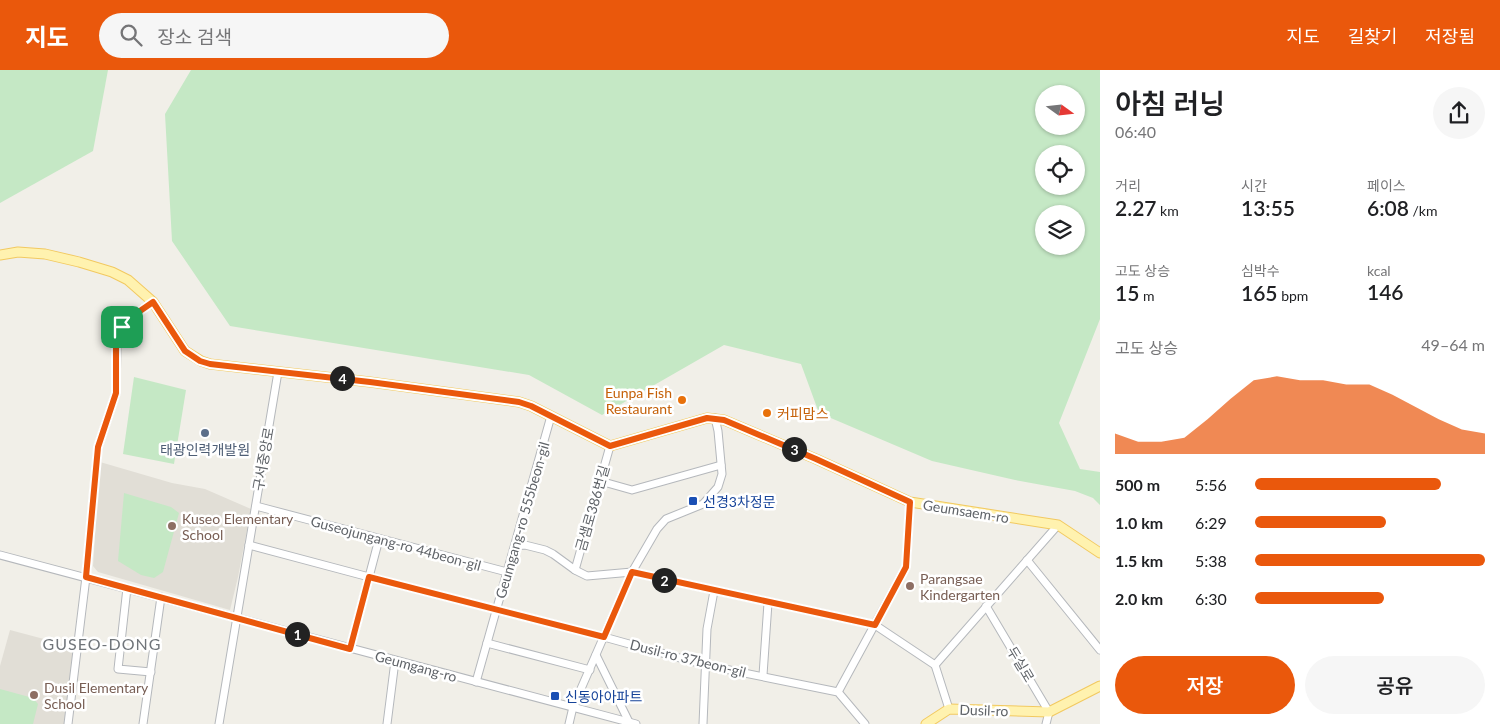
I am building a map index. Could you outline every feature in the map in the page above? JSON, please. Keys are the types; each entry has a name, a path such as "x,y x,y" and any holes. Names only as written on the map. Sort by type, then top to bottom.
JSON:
{"main road":[{"path":"0,255 18,252 45,254 112,272 128,280 153,302 185,351 210,364 509,400 531,406 610,446"},
{"name":"Geumsaem-ro","path":"610,446 707,418 715,418 758,434 910,502 1058,525 1100,553"},
{"name":"Dusil-ro","path":"926,724 950,709 1049,712 1100,686"}],"street":[{"path":"68,724 86,577 98,447 116,393 116,344 122,327 127,320 153,302"},
{"name":"구서중앙로","path":"219,724 278,372"},
{"name":"Geumgang-ro 555beon-gil","path":"476,682 551,416"},
{"path":"569,724 573,708 632,572 657,529 666,519 703,504 718,487 722,474 715,418"},
{"name":"금샘로386번길","path":"575,570 610,446"},
{"path":"600,481 632,490 721,465"},
{"path":"864,724 838,692 906,567 910,502"},
{"name":"Guseojungang-ro 44beon-gil","path":"256,506 507,572"},
{"path":"934,665 1058,525"},
{"path":"350,649 379,539"},
{"name":"Dusil-ro 37beon-gil","path":"249,545 705,664 838,692"},
{"path":"514,546 525,545 544,550 587,576 632,572 875,625 934,665 950,709"},
{"name":"Geumgang-ro","path":"0,555 633,723"},
{"path":"1028,560 1100,650"},
{"path":"127,588 118,669 151,672"},
{"path":"703,724 707,629 714,591"},
{"path":"143,724 161,597"},
{"name":"Dusil-ro 37beon-gil","path":"762,675 768,603"},
{"name":"두실로","path":"986,606 1049,712"},
{"path":"487,643 590,670"},
{"name":"Geumgang-ro","path":"596,655 633,723"},
{"path":"387,724 395,661"},
{"path":"1046,724 1049,712"}],"shaded area":[{"name":"Kuseo Elementary School","path":"100,462 172,483 205,489 251,509 230,610 98,572 93,566"},
{"name":"Dusil Elementary School","path":"10,630 74,647 65,724 0,724 0,666"}],"green space":[{"path":"0,70 108,70 93,151 0,203"},
{"path":"191,70 1100,70 1100,319 1059,423 1080,469 1100,472 1100,505 1093,498 1075,491 1015,480 932,461 819,413 801,364 724,345 602,415 529,375 230,326 172,241 165,114"},
{"path":"134,377 186,390 174,464 123,454"},
{"path":"124,493 171,507 179,513 163,572 154,578 141,575 118,561"},
{"path":"0,689 33,698 38,704 33,724 0,724"}],"place":[{"name":"Eunpa Fish Restaurant","path":"682,400"},
{"name":"커피맘스","path":"767,413"},
{"name":"태광인력개발원","path":"205,433"},
{"name":"선경3차정문","path":"693,501"},
{"name":"Kuseo Elementary School","path":"172,526"},
{"name":"Parangsae Kindergarten","path":"910,586"},
{"name":"Dusil Elementary School","path":"34,695"},
{"name":"신동아아파트","path":"555,696"}],"district":[{"name":"GUSEO-DONG","path":"102,643"}],"route":[{"path":"153,302 185,351 200,361 210,364 370,382 519,402 531,406 610,446 707,418 724,420 910,502 906,567 875,625 632,572 604,637 369,577 350,649 86,577 98,447 116,393 116,344 122,327 127,320 153,302"}]}
